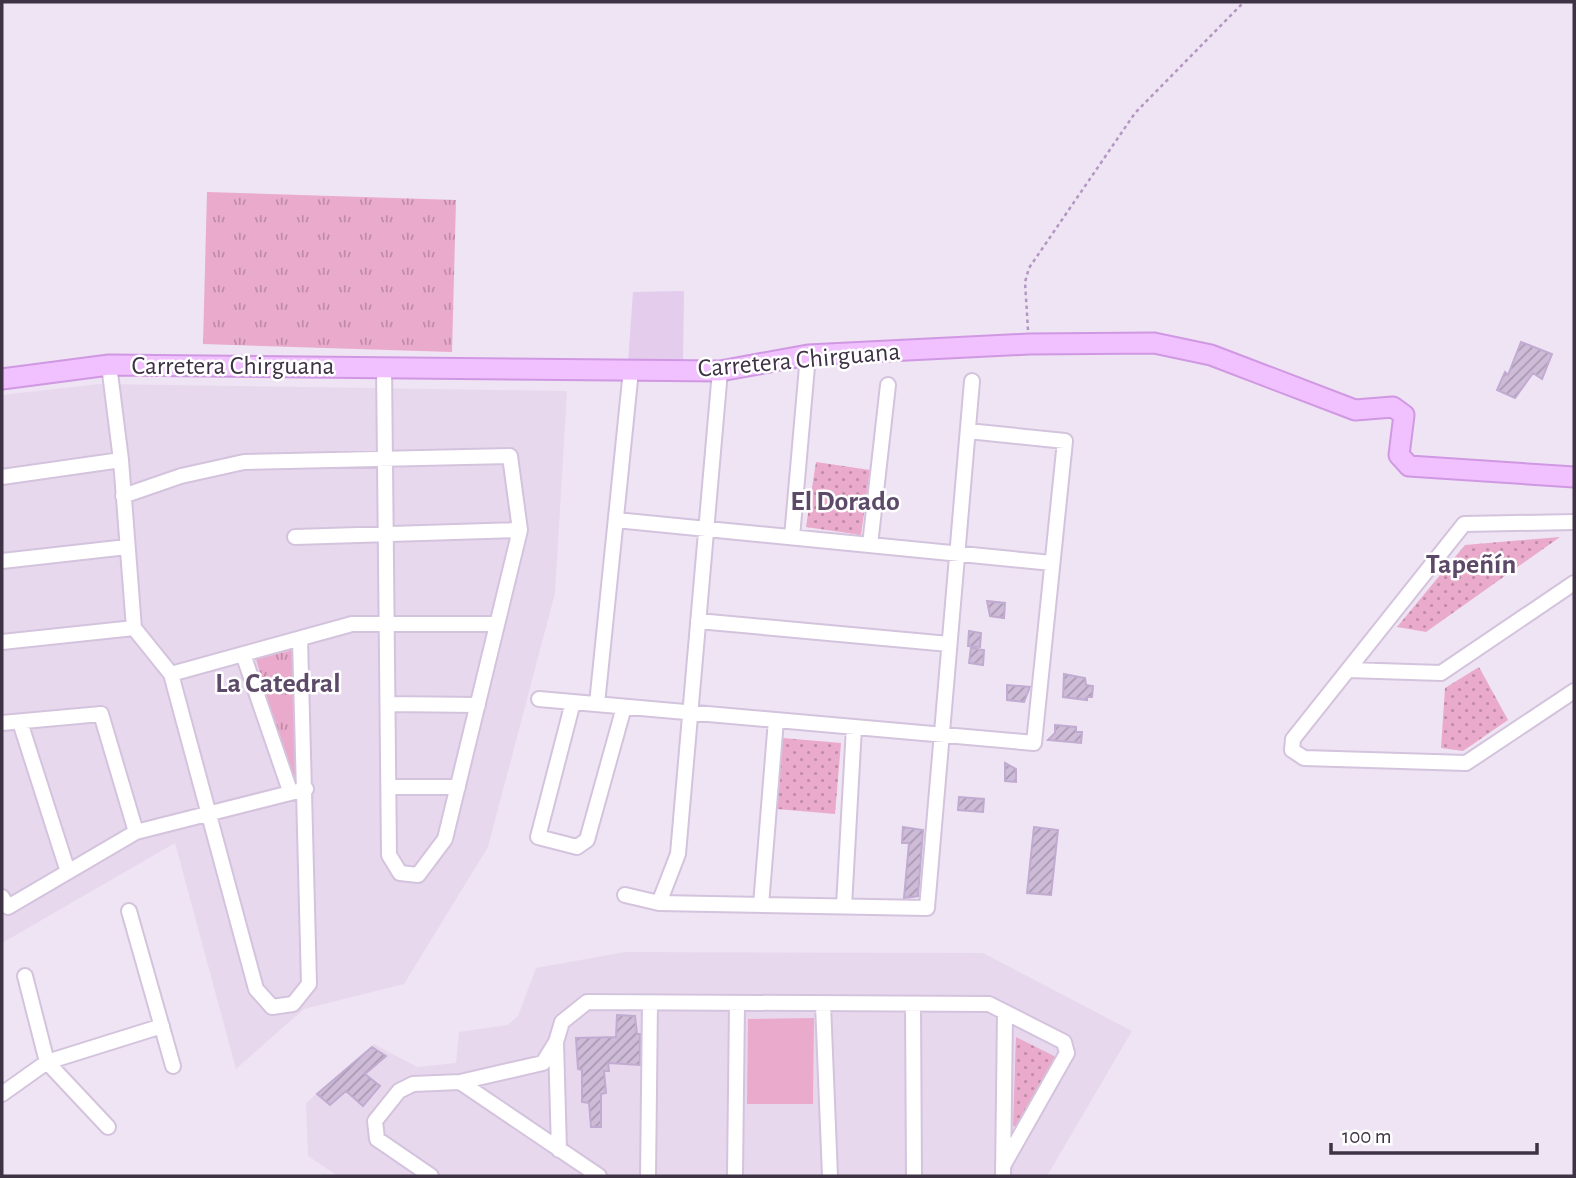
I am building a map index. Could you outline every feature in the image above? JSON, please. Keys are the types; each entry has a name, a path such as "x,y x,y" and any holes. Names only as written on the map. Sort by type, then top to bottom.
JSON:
{"street":[{"name":"Carretera Chirguana","path":"2,379 109,365 720,371 808,355 1029,344 1154,343 1211,355 1355,411 1393,407 1404,415 1399,455 1409,466 1574,477"},
{"path":"792,537 808,355"},
{"path":"109,365 121,460 134,628 171,674 256,989 272,1007 293,1004 309,984 300,639"},
{"path":"123,496 181,476 244,462 385,458 510,456 520,530 445,839 418,875 400,873 389,855 388,704 385,458 384,366"},
{"path":"597,704 631,370"},
{"path":"659,903 678,854 720,371"},
{"path":"625,895 659,903 927,908 972,381"},
{"path":"870,545 888,385"},
{"path":"540,699 1034,743 1065,441 968,431"},
{"path":"2,477 121,460"},
{"path":"616,520 1052,562"},
{"path":"1574,522 1464,524 1293,739 1292,750 1304,758 1466,762 1574,691"},
{"path":"295,537 520,530"},
{"path":"2,561 127,547"},
{"path":"1348,670 1441,673 1574,583"},
{"path":"698,621 949,644"},
{"path":"171,674 352,624 498,624"},
{"path":"2,642 134,628"},
{"path":"243,654 290,791"},
{"path":"573,702 538,837 577,847 587,840 624,706"},
{"path":"388,704 478,705"},
{"path":"2,723 101,714 136,832"},
{"path":"761,905 776,720"},
{"path":"20,722 68,872"},
{"path":"844,906 854,727"},
{"path":"388,787 458,787"},
{"path":"2,897 8,907 136,832 209,816 290,791 306,789"},
{"path":"130,911 173,1066"},
{"path":"25,976 47,1062 108,1127"},
{"path":"431,1176 377,1139 375,1121 399,1091 413,1084 460,1082 543,1063 556,1042 562,1021 587,1002 989,1004 1064,1042 1067,1053 1003,1171"},
{"path":"648,1176 650,1003"},
{"path":"734,1176 737,1003"},
{"path":"823,1003 830,1176"},
{"path":"912,1004 914,1176"},
{"path":"1003,1171 1005,1012"},
{"path":"2,1094 47,1062 162,1027"},
{"path":"556,1042 559,1150"},
{"path":"460,1082 599,1176"}],"path":[{"path":"1029,344 1025,282 1029,268 1135,113 1244,2"}],"shaded area":[{"path":"684,291 683,365 628,363 633,292"},
{"path":"100,384 567,391 555,593 488,847 404,984 304,1009 236,1069 175,843 2,943 2,395"},
{"path":"625,952 983,953 1132,1031 1047,1176 338,1176 308,1156 306,1103 374,1044 417,1067 456,1063 459,1032 508,1025 518,1016 536,968"}],"green space":[{"path":"207,192 456,200 452,352 203,344"},
{"path":"816,462 870,470 861,535 806,527"},
{"path":"1560,537 1426,632 1397,627 1465,545"},
{"path":"297,649 302,782 292,785 256,659"},
{"path":"1479,667 1508,720 1463,751 1441,748 1445,688"},
{"path":"783,738 841,743 835,814 777,809"},
{"path":"814,1018 813,1104 747,1104 748,1019"},
{"path":"1016,1037 1058,1058 1019,1128 1013,1126"}],"building":[{"path":"1521,342 1552,354 1542,379 1533,373 1515,398 1497,390 1505,372 1508,375"},
{"path":"987,601 1005,603 1004,618 990,616"},
{"path":"969,631 981,633 980,647 968,646"},
{"path":"971,648 984,650 983,665 969,663"},
{"path":"1064,674 1085,678 1086,685 1093,686 1092,697 1087,697 1087,700 1063,697"},
{"path":"1007,685 1030,687 1024,702 1007,700"},
{"path":"1055,725 1076,727 1076,732 1082,732 1081,743 1048,740 1055,733"},
{"path":"1005,763 1016,769 1016,782 1005,781"},
{"path":"959,797 984,799 983,812 958,810"},
{"path":"903,827 923,830 918,896 904,898 909,843 902,843"},
{"path":"1034,827 1058,830 1051,895 1027,893"},
{"path":"617,1015 635,1016 637,1034 640,1034 640,1065 608,1063 609,1071 604,1071 606,1093 601,1094 601,1127 591,1127 589,1103 582,1102 582,1070 578,1069 576,1038 616,1037"},
{"path":"372,1047 386,1056 365,1074 380,1086 363,1106 346,1091 330,1105 317,1094"}],"district":[{"name":"El Dorado","path":"845,502"},
{"name":"Tapeñín","path":"1471,565"},
{"name":"La Catedral","path":"278,684"}]}
